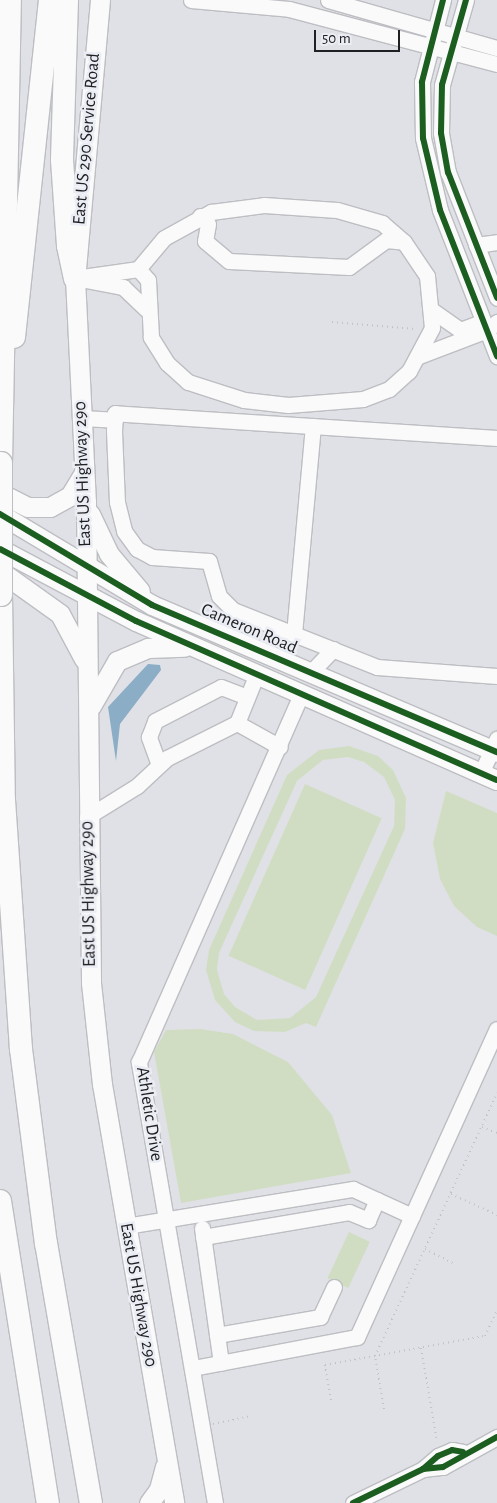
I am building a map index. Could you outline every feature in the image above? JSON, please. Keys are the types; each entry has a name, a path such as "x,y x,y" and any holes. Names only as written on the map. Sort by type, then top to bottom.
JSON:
{"highway":[{"path":"10,0 3,192 1,595 4,809 21,1049 46,1243 90,1498"},
{"path":"3,404 17,320 50,0"},
{"path":"67,0 62,160 68,246 75,278"},
{"path":"0,1201 48,1502"}],"main road":[{"name":"East US 290 Service Road","path":"75,278 100,0"},
{"name":"East US Highway 290","path":"75,278 86,502 87,817 96,1036 126,1226 174,1503"},
{"path":"0,493 28,507 50,507 70,496 84,473"},
{"path":"86,502 109,554 152,605"},
{"name":"Cameron Road","path":"0,514 152,605 313,669 402,711 495,747"},
{"path":"0,548 87,596 193,648 489,777"},
{"path":"0,571 60,614 87,668"},
{"path":"87,717 97,689 117,661 148,648 193,648"},
{"path":"301,694 312,686 387,716 402,711"},
{"path":"149,1503 159,1489 166,1458"}],"street":[{"path":"191,0 278,4 427,48 497,64"},
{"path":"328,0 497,48"},
{"path":"443,0 427,48 420,111 429,175 491,323 497,356"},
{"path":"466,0 449,52 441,133 448,172 497,298"},
{"path":"75,278 138,269 164,238 200,216 237,206 336,210 382,223 404,242 427,276 433,311 419,356"},
{"path":"200,216 208,224 205,242 229,261 349,267 386,240 404,242"},
{"path":"476,245 497,242"},
{"path":"138,269 148,280 146,309 151,337 188,382 244,400 288,405 363,400 389,389 419,356 491,323"},
{"path":"75,278 123,287 146,309"},
{"path":"433,311 460,330"},
{"path":"428,329 460,330 491,323"},
{"path":"497,438 115,413 117,502 124,531 137,548 152,557 209,561 219,596 233,610 333,650 402,672 497,676"},
{"path":"81,418 115,420"},
{"path":"294,634 313,426"},
{"path":"312,641 313,669"},
{"path":"313,669 333,650"},
{"path":"87,817 137,786 158,764 237,723 256,676"},
{"path":"158,764 149,737 155,721 221,687 248,697"},
{"name":"Athletic Drive","path":"215,1503 139,1062 280,747 301,694"},
{"path":"237,723 280,747"},
{"path":"489,777 495,747"},
{"path":"193,1368 357,1337 497,1029"},
{"path":"126,1226 353,1189 412,1216"},
{"path":"203,1237 349,1212 368,1220 377,1200"},
{"path":"200,1214 221,1363"},
{"path":"217,1335 320,1317 334,1287"},
{"path":"352,1503 423,1469 428,1461 447,1452 463,1452 497,1436"}],"path":[{"path":"332,322 428,329"},
{"path":"384,1409 375,1356 497,1092"},
{"path":"482,1127 497,1132"},
{"path":"451,1194 497,1215"},
{"path":"425,1250 455,1264"},
{"path":"331,1400 325,1365 485,1336 497,1310"},
{"path":"421,1348 437,1446"},
{"path":"211,1424 251,1416"}],"green space":[{"path":"349,746 378,756 393,770 406,798 405,829 316,1027 306,1023 285,1032 254,1031 235,1022 215,1000 206,970 209,950 287,775 319,750","holes":["348,757 364,762 384,777 395,800 394,826 316,997 290,1018 257,1020 235,1007 224,994 217,970 219,953 297,781 323,760"]},
{"path":"305,784 382,818 305,990 229,956"},
{"path":"446,791 497,813 497,936 477,927 454,906 440,879 433,843"},
{"path":"200,1029 233,1034 288,1062 332,1115 351,1173 181,1203 154,1052 166,1030"},
{"path":"349,1232 370,1242 348,1288 327,1278"}],"water":[{"path":"148,664 160,665 161,670 120,724 116,761 108,707"}],"cycle path":[{"path":"443,0 422,82 423,138 440,210 497,356"},
{"path":"466,0 442,85 441,133 448,172 497,298"},
{"path":"0,514 152,605 497,752"},
{"path":"0,549 136,621 497,780"},
{"path":"423,1469 443,1467 497,1437"},
{"path":"353,1503 423,1469 438,1456 452,1450 463,1452"}]}
